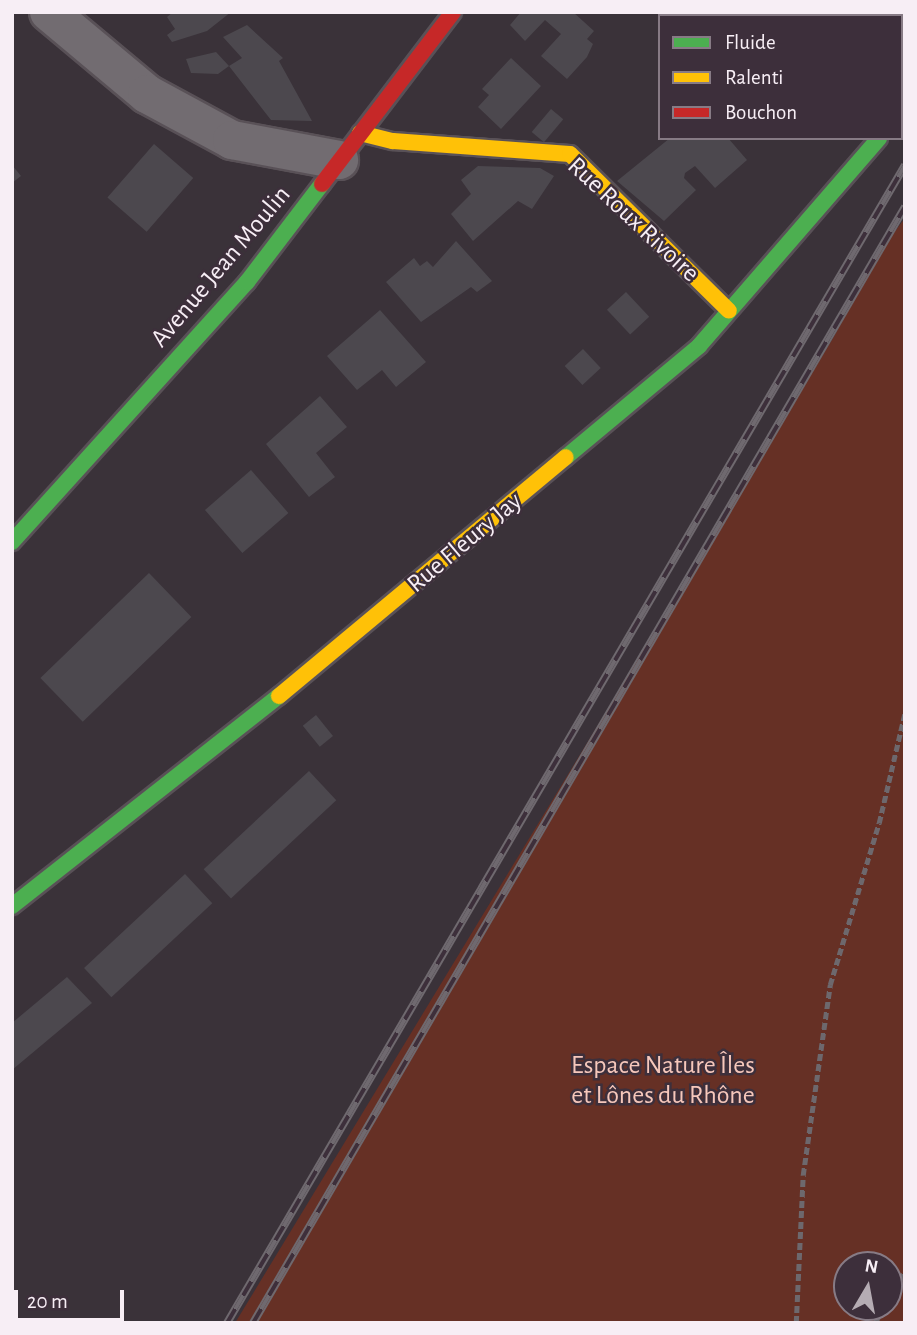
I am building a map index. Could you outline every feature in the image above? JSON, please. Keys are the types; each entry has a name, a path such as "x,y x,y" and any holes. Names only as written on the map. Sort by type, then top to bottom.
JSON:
{"street":[{"name":"Rue Roux Rivoire","path":"49,12 147,94 232,140 350,147 393,141 570,154 729,311"},
{"name":"Avenue Jean Moulin","path":"12,542 247,282 453,12"},
{"name":"Rue Fleury Jay","path":"12,906 351,639 699,346 877,140"}],"path":[{"path":"796,1323 803,1175 828,999 880,823 905,712"}],"green space":[{"name":"Espace Nature Îles et Lônes du Rhône","path":"905,218 905,1323 235,1323 833,338 880,251"}],"building":[{"path":"173,12 231,12 207,31 172,42 167,35 175,29 167,17"},
{"path":"521,12 573,12 594,31 587,39 593,44 587,57 567,79 541,56 561,34 545,20 525,41 510,25"},
{"path":"770,12 889,12 889,14"},
{"path":"247,25 283,58 279,61 312,121 271,120 229,66 242,58 223,37"},
{"path":"216,52 229,66 218,74 191,73 186,59"},
{"path":"511,58 541,86 501,129 478,107 489,95 482,89"},
{"path":"551,109 563,119 544,142 532,132"},
{"path":"668,140 730,140 747,160 715,188 695,166 685,173 684,178 696,190 664,221 617,181"},
{"path":"154,144 193,178 147,232 107,198"},
{"path":"12,165 21,176 12,183"},
{"path":"478,166 540,168 554,176 532,209 518,201 473,241 451,214 471,194 461,180"},
{"path":"456,241 492,281 477,292 471,287 421,322 386,282 414,258 420,266 427,261 433,267"},
{"path":"626,292 649,317 630,335 607,310"},
{"path":"380,310 426,362 396,387 382,370 357,390 327,356"},
{"path":"583,349 601,368 582,385 565,366"},
{"path":"320,396 347,427 316,453 335,477 309,497 266,444"},
{"path":"251,470 288,513 242,553 205,510"},
{"path":"149,573 191,617 83,722 40,678"},
{"path":"316,715 333,736 320,747 303,726"},
{"path":"309,771 336,800 231,898 204,869"},
{"path":"185,874 212,903 111,997 84,968"},
{"path":"67,977 92,1003 12,1070 12,1023"}],"railway":[{"path":"227,1323 905,165"},
{"path":"253,1323 905,207"}],"traffic: fast":[{"path":"566,457 699,346 877,140"},
{"path":"12,542 247,282 322,184"},
{"path":"12,906 279,696"}],"traffic: slow":[{"path":"360,133 393,141 570,154 729,311"},
{"path":"279,696 566,457"}],"traffic: jam":[{"path":"322,184 453,12"}]}
